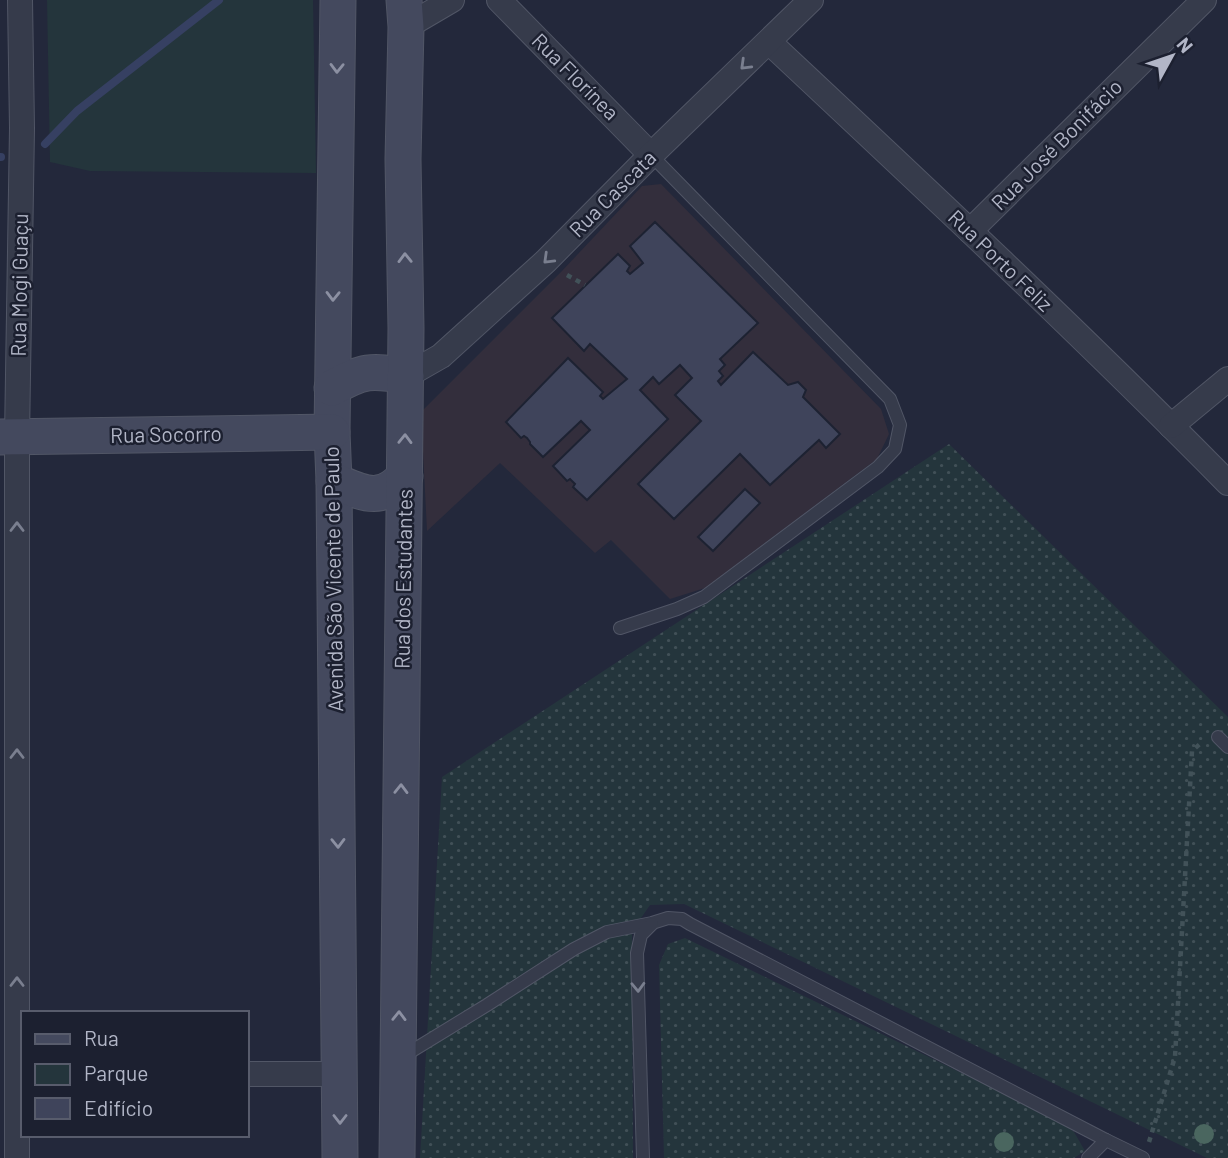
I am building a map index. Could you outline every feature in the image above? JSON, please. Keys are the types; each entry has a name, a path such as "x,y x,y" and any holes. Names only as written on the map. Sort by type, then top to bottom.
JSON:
{"main road":[{"name":"Avenida São Vicente de Paulo","path":"338,0 332,432 340,1158"},
{"name":"Rua dos Estudantes","path":"397,1158 406,376 403,159 405,13"},
{"path":"332,387 367,371 406,376"},
{"name":"Rua Socorro","path":"9,437 332,432"},
{"path":"334,481 371,494 383,493 397,485 405,476"}],"street":[{"name":"Rua Mogi Guaçu","path":"17,1158 13,1074 9,437 22,128 20,0"},
{"path":"405,13 452,0"},
{"name":"Rua Florínea","path":"499,0 651,155"},
{"name":"Rua Cascata","path":"406,376 451,348 546,261 811,0"},
{"name":"Rua José Bonifácio","path":"970,231 1204,0"},
{"name":"Rua Porto Feliz","path":"769,42 970,231 1228,483"},
{"path":"1171,426 1228,379"},
{"path":"248,1074 340,1074"}],"lane":[{"path":"620,628 704,597 878,467 895,449 900,425 890,399 651,155"},
{"path":"1218,737 1228,747"},
{"path":"398,1058 574,949 607,932 668,918 682,919 1143,1158"},
{"path":"643,1158 637,953 641,935 652,923"},
{"path":"1088,1158 1106,1140"}],"path":[{"path":"1148,1145 1175,1057 1192,751 1203,741 1218,737"}],"shaded area":[{"path":"661,184 881,409 889,434 877,459 705,588 670,599 611,540 595,553 500,463 427,531 421,412 561,272 642,186","holes":["655,223 757,323 720,359 725,365 719,371 718,381 721,385 753,353 788,385 826,447 819,440 770,485 740,454 674,519 638,484 701,421 675,395 692,378 680,365 659,383 653,377 640,390 668,419 587,500 575,484 570,479 567,481 553,466 590,430 581,421 543,457 527,438 522,438 507,423 569,359 603,392 600,396 603,399 627,379 590,344 583,351 552,318 618,254 630,266 627,271 630,274 643,263 630,246","745,489 713,551 712,551 698,537"]}],"green space":[{"path":"47,0 313,0 316,173 90,171 50,162"},
{"path":"949,444 1228,717 1228,1158 1207,1158 684,904 650,905 632,931 633,1158 420,1158 442,777"},
{"path":"685,938 1058,1120 1074,1132 1085,1151 1074,1158 664,1158 659,965 668,944"}],"building":[{"path":"655,222 758,323 720,359 725,365 719,371 723,376 718,381 721,385 753,352 788,385 798,382 806,390 803,397 840,434 826,448 819,440 770,485 740,454 674,519 638,484 701,421 675,395 692,378 680,365 659,384 653,377 640,390 668,419 587,500 573,487 575,484 570,479 567,481 553,466 590,430 581,421 543,457 527,438 521,438 506,422 568,358 603,392 600,396 603,399 627,379 590,344 584,351 552,318 618,254 630,266 627,271 630,274 643,263 630,246"},
{"path":"745,489 760,503 713,551 698,537"}],"waterway":[{"path":"45,144 77,111 219,0"}]}
